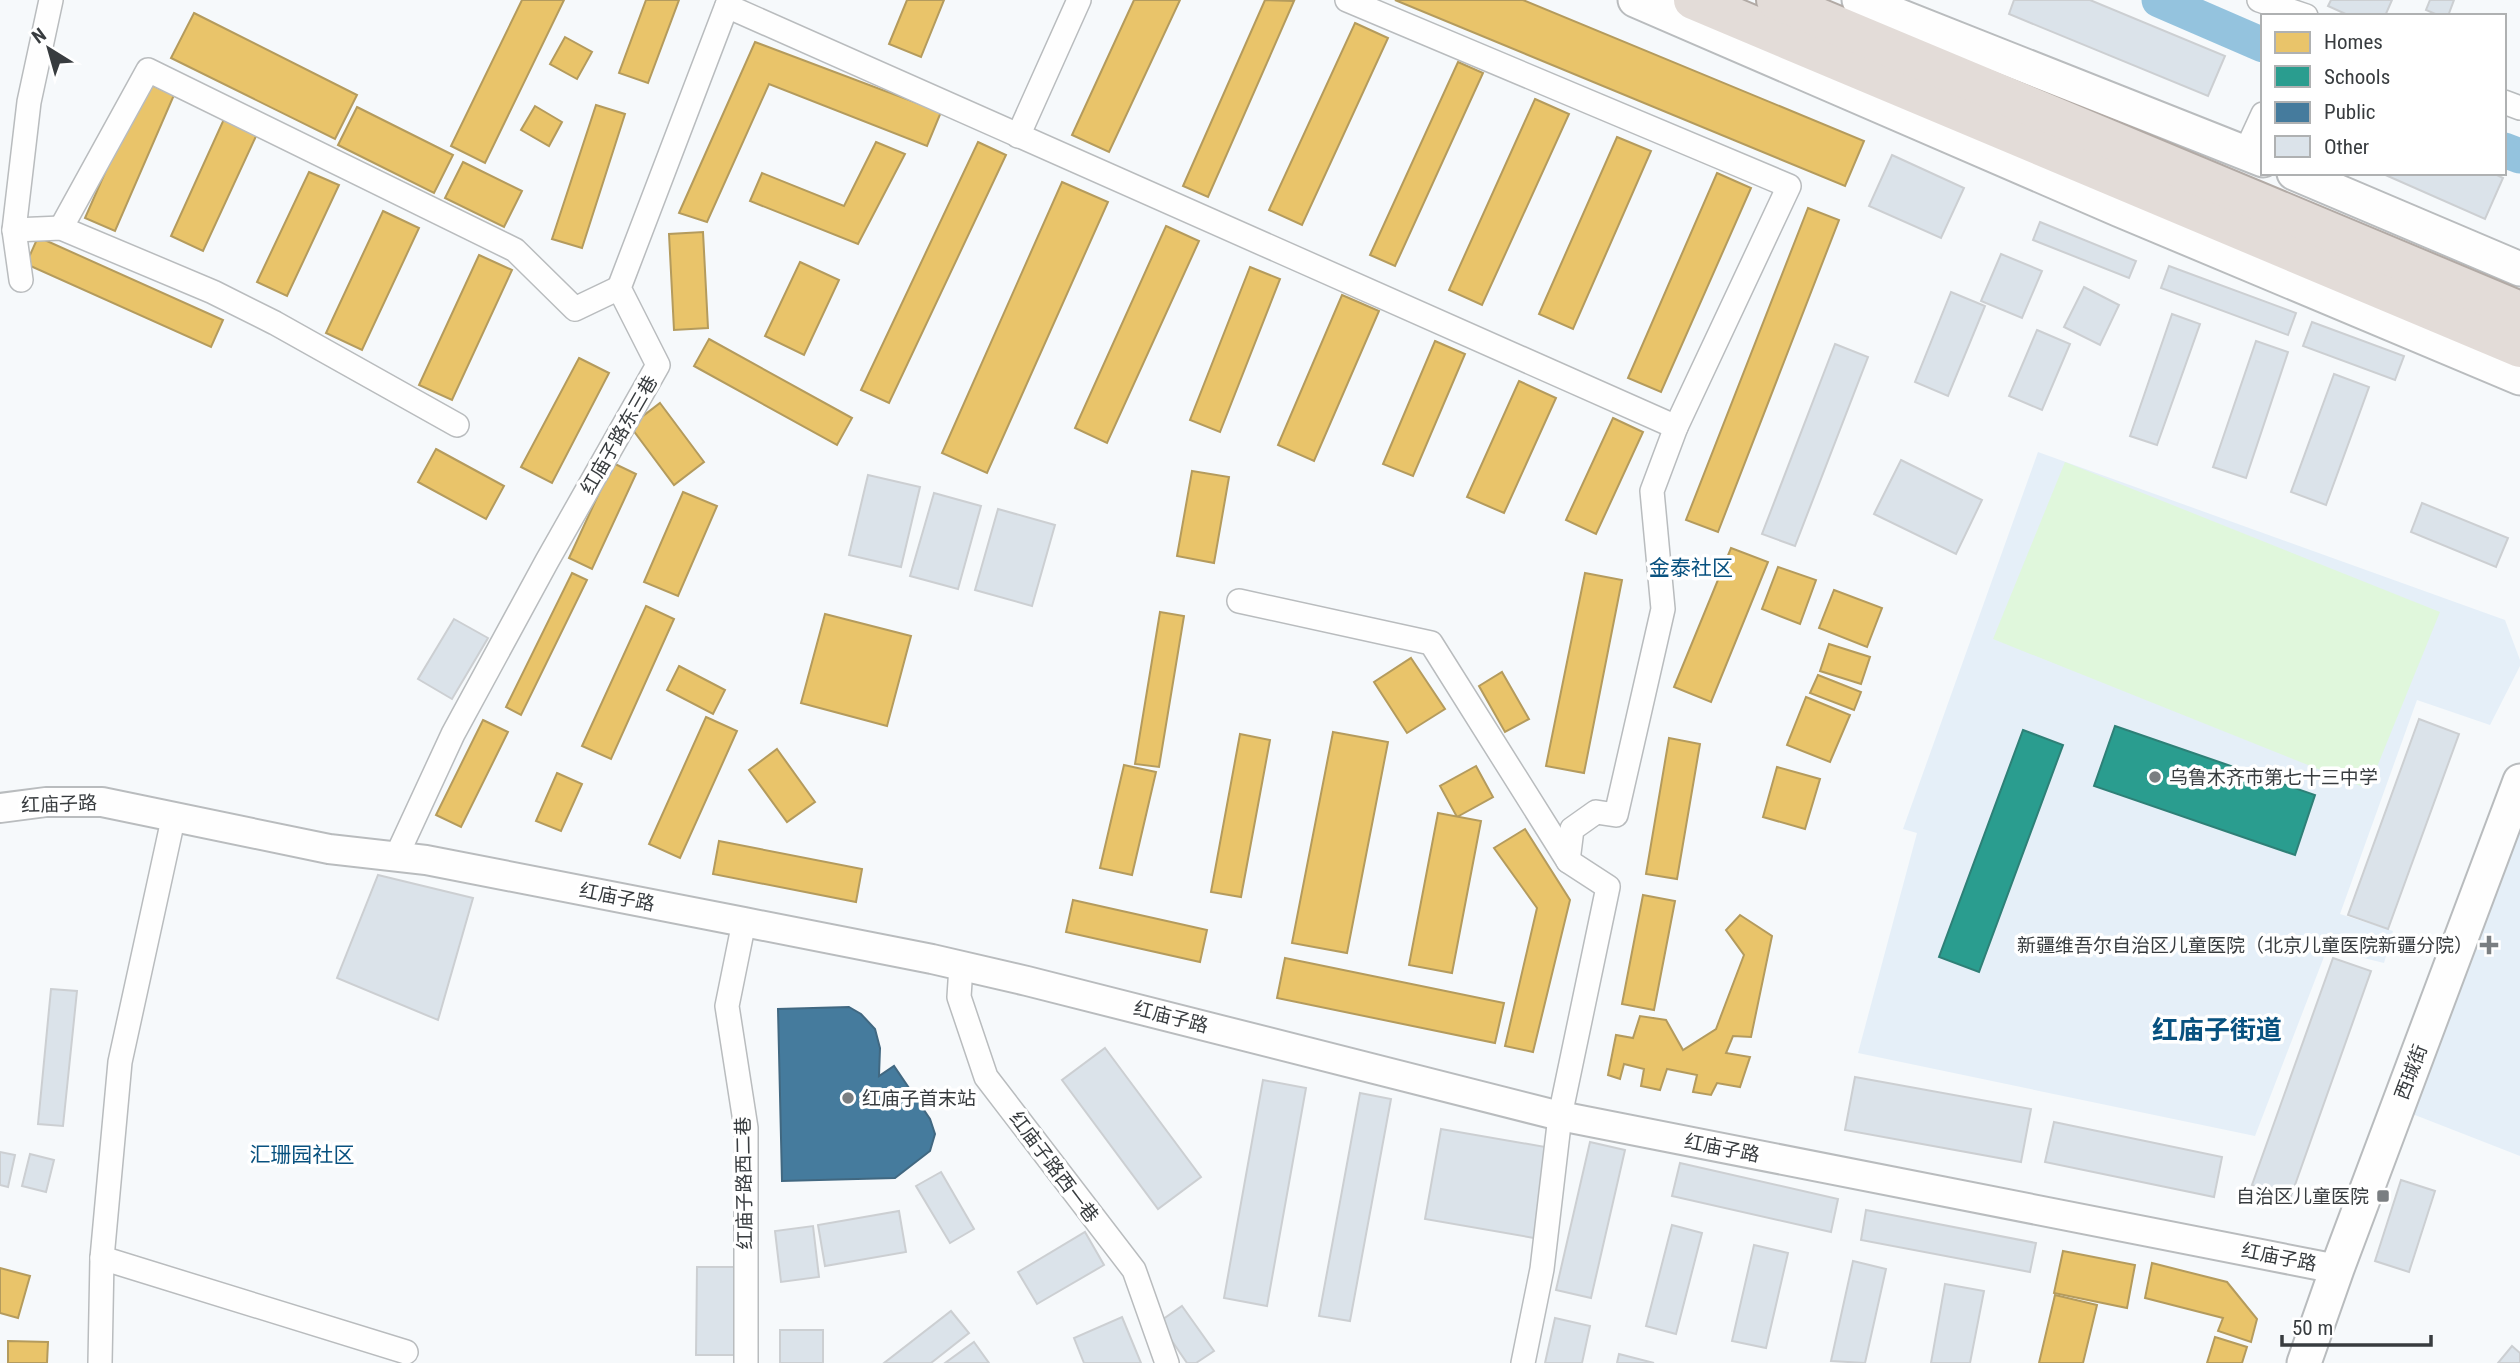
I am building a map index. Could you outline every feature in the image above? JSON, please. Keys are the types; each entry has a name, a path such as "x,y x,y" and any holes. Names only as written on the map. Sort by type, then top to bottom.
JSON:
{"highway":[{"path":"1693,0 2520,348"},
{"path":"1776,0 2520,311"}],"main road":[{"path":"1635,0 2120,210 2520,378"},
{"path":"1859,0 2254,156"},
{"path":"2299,175 2520,269"},
{"name":"西珹街","path":"2304,1363 2520,781"}],"street":[{"path":"21,280 14,230 29,102 51,0"},
{"path":"1018,136 1079,0"},
{"path":"1347,0 1789,186 1676,427 1652,491 1663,609 1616,815 1596,812 1572,830 1568,861"},
{"path":"2259,0 2300,14"},
{"path":"61,228 148,70 515,250 575,309 619,288 728,3 1018,136 1676,427"},
{"path":"2254,156 2261,123"},
{"path":"14,230 61,228 213,292 457,425"},
{"name":"红庙子路东三巷","path":"397,855 453,734 658,365 619,288"},
{"path":"1240,601 1432,643 1568,861 1608,887 1560,1116 1542,1269 1523,1363"},
{"name":"红庙子路","path":"0,808 47,802 102,802 328,849 397,855 744,922 961,965 1560,1116 2337,1269"},
{"path":"100,1363 102,1258 120,1062 174,815"},
{"name":"红庙子路西二巷","path":"744,922 727,1006 746,1128 746,1363"},
{"name":"红庙子路西一巷","path":"961,965 959,997 986,1077 1134,1270 1167,1363"},
{"path":"102,1258 406,1352"}],"shaded area":[{"name":"乌鲁木齐市第七十三中学","path":"2038,452 2505,620 2520,660 2520,666 2490,725 2417,700 2340,914 2393,931 2384,963 2327,949 2255,1136 1858,1053 1917,833 1903,829"},
{"name":"新疆维吾尔自治区儿童医院（北京儿童医院新疆分院）","path":"2520,781 2520,1156 2397,1108"}],"green space":[{"path":"2065,462 2440,612 2368,789 1993,639"}],"building: Homes":[{"path":"522,0 564,0 485,163 451,146"},
{"path":"646,0 679,0 648,83 619,73"},
{"path":"907,0 944,0 921,57 889,44"},
{"path":"1134,0 1180,0 1109,152 1072,135"},
{"path":"1265,0 1294,1 1208,197 1183,186"},
{"path":"1395,0 1523,0 1864,141 1845,186"},
{"path":"194,13 357,95 335,139 171,58"},
{"path":"1355,23 1388,38 1302,225 1269,210"},
{"path":"565,37 592,52 577,79 550,64"},
{"path":"755,42 941,112 927,146 769,84 707,222 679,213"},
{"path":"1458,62 1483,73 1395,266 1370,255"},
{"path":"145,82 174,95 115,231 85,218"},
{"path":"1535,99 1569,114 1482,305 1449,290"},
{"path":"596,105 625,114 582,248 552,239"},
{"path":"535,106 562,122 549,146 521,130"},
{"path":"357,107 453,155 434,193 338,145"},
{"path":"224,119 257,134 203,251 171,236"},
{"path":"1617,137 1651,151 1573,329 1539,314"},
{"path":"876,142 905,154 858,244 750,201 762,173 844,206"},
{"path":"978,142 1006,155 889,403 861,390"},
{"path":"463,162 522,191 504,227 445,198"},
{"path":"309,172 339,185 287,296 257,282"},
{"path":"1717,173 1751,188 1661,392 1628,378"},
{"path":"1062,182 1108,202 987,473 942,453"},
{"path":"1808,208 1839,220 1718,532 1686,520"},
{"path":"383,211 419,228 362,350 326,333"},
{"path":"1166,226 1199,241 1107,443 1075,428"},
{"path":"703,232 708,328 674,330 669,234"},
{"path":"38,237 223,320 211,347 26,264"},
{"path":"479,255 512,270 452,400 419,385"},
{"path":"800,262 839,280 804,355 765,336"},
{"path":"1250,267 1280,279 1220,432 1190,420"},
{"path":"1342,295 1379,311 1314,461 1278,445"},
{"path":"709,339 852,418 837,445 694,366"},
{"path":"1435,341 1465,354 1413,476 1383,464"},
{"path":"579,358 609,373 552,483 521,467"},
{"path":"1519,381 1556,398 1504,513 1467,497"},
{"path":"660,403 704,462 674,485 630,426"},
{"path":"1613,418 1643,432 1596,534 1566,520"},
{"path":"436,449 504,486 486,519 418,482"},
{"path":"613,463 636,474 592,569 569,558"},
{"path":"1192,471 1229,477 1214,563 1177,556"},
{"path":"683,492 717,506 678,596 644,582"},
{"path":"1731,548 1768,562 1711,702 1674,687"},
{"path":"1778,567 1816,580 1800,624 1762,609"},
{"path":"572,573 587,580 521,715 506,707"},
{"path":"1585,573 1622,580 1584,773 1546,766"},
{"path":"1834,590 1882,608 1867,647 1819,628"},
{"path":"646,606 674,619 611,759 582,746"},
{"path":"1160,612 1184,616 1159,767 1135,764"},
{"path":"825,614 911,636 887,726 801,703"},
{"path":"1829,644 1870,657 1861,684 1820,671"},
{"path":"1411,658 1445,709 1407,733 1374,682"},
{"path":"679,666 725,690 713,714 667,690"},
{"path":"1502,672 1529,719 1505,732 1479,686"},
{"path":"1818,675 1861,692 1854,710 1810,693"},
{"path":"1806,697 1850,715 1830,762 1787,745"},
{"path":"706,717 737,731 680,858 649,844"},
{"path":"483,720 508,732 461,827 436,815"},
{"path":"1333,732 1388,742 1347,953 1292,943"},
{"path":"1240,734 1270,740 1241,897 1211,892"},
{"path":"1669,738 1700,744 1677,879 1646,874"},
{"path":"777,749 815,802 787,822 749,770"},
{"path":"1124,765 1156,772 1132,875 1100,868"},
{"path":"1476,766 1493,797 1457,817 1440,786"},
{"path":"1777,767 1820,779 1805,829 1763,817"},
{"path":"557,773 582,784 561,831 536,821"},
{"path":"1438,813 1481,821 1452,973 1409,965"},
{"path":"1525,829 1570,900 1533,1052 1505,1046 1537,908 1494,848"},
{"path":"719,841 862,869 856,902 713,874"},
{"path":"1643,895 1675,901 1654,1010 1622,1004"},
{"path":"1073,900 1207,930 1200,962 1066,932"},
{"path":"1740,915 1772,936 1751,1037 1733,1036 1726,1053 1750,1057 1740,1087 1717,1083 1711,1095 1693,1092 1697,1075 1667,1069 1660,1090 1641,1086 1644,1069 1624,1064 1620,1079 1608,1075 1616,1035 1633,1038 1640,1016 1666,1020 1683,1050 1716,1029 1744,955 1726,930"},
{"path":"1285,958 1504,1003 1495,1043 1277,998"},
{"path":"2063,1251 2135,1265 2127,1308 2054,1293"},
{"path":"2152,1263 2227,1282 2257,1319 2251,1342 2218,1331 2223,1318 2145,1298"},
{"path":"0,1268 30,1276 18,1318 0,1313"},
{"path":"2055,1295 2097,1305 2083,1363 2039,1363"},
{"path":"2215,1337 2247,1347 2242,1363 2207,1363"},
{"path":"8,1341 48,1342 47,1363 8,1363"}],"building: Schools":[{"path":"2115,726 2315,795 2295,855 2094,786"},
{"path":"2023,730 2063,745 1979,972 1939,957"}],"building: Public":[{"name":"红庙子首末站","path":"849,1007 861,1014 875,1029 880,1048 879,1076 894,1066 930,1119 935,1134 930,1151 895,1178 782,1181 778,1009"}],"building: Other":[{"path":"2014,0 2090,0 2225,56 2208,96 2009,14"},
{"path":"2331,0 2392,0 2386,14 2346,14 2328,6"},
{"path":"2430,0 2454,0 2449,14 2435,14 2426,10"},
{"path":"1892,155 1964,188 1941,238 1869,206"},
{"path":"2386,175 2497,175 2503,178 2485,219"},
{"path":"2040,222 2136,261 2129,278 2033,240"},
{"path":"2001,254 2042,271 2022,318 1981,301"},
{"path":"2169,266 2296,313 2288,335 2161,288"},
{"path":"2084,287 2119,305 2100,345 2064,327"},
{"path":"1951,292 1985,306 1948,396 1915,382"},
{"path":"2172,314 2200,324 2157,445 2130,436"},
{"path":"2312,322 2404,356 2395,380 2303,346"},
{"path":"2037,330 2070,344 2042,410 2009,396"},
{"path":"2256,341 2288,352 2246,478 2213,467"},
{"path":"1835,344 1868,357 1795,546 1762,534"},
{"path":"2334,374 2369,387 2326,505 2291,492"},
{"path":"1901,460 1982,500 1956,554 1874,514"},
{"path":"868,475 920,487 901,567 849,555"},
{"path":"934,493 981,506 958,589 910,576"},
{"path":"2422,503 2508,538 2496,567 2411,532"},
{"path":"998,509 1055,525 1032,606 975,590"},
{"path":"454,619 488,638 452,699 418,679"},
{"path":"2419,719 2459,734 2388,929 2348,915"},
{"path":"378,875 473,898 438,1020 337,978"},
{"path":"2333,958 2371,971 2290,1199 2252,1185"},
{"path":"51,989 77,991 63,1126 38,1124"},
{"path":"1105,1048 1201,1177 1158,1209 1062,1080"},
{"path":"1855,1077 2031,1109 2021,1162 1845,1130"},
{"path":"1263,1080 1306,1088 1267,1306 1224,1298"},
{"path":"1360,1093 1391,1099 1350,1321 1319,1316"},
{"path":"2054,1122 2222,1157 2214,1197 2045,1162"},
{"path":"1441,1129 1551,1148 1534,1238 1425,1219"},
{"path":"1590,1142 1625,1150 1591,1298 1556,1290"},
{"path":"0,1152 15,1155 8,1187 0,1185"},
{"path":"30,1154 54,1160 46,1192 22,1186"},
{"path":"1680,1163 1838,1199 1831,1232 1672,1196"},
{"path":"941,1172 974,1229 950,1243 916,1186"},
{"path":"2401,1180 2435,1191 2409,1272 2375,1261"},
{"path":"1866,1210 2036,1243 2030,1272 1861,1240"},
{"path":"899,1211 906,1252 825,1266 818,1225"},
{"path":"1672,1225 1702,1233 1676,1334 1646,1326"},
{"path":"813,1226 819,1277 781,1282 775,1231"},
{"path":"1085,1232 1104,1265 1037,1304 1018,1272"},
{"path":"1754,1245 1788,1253 1766,1348 1732,1341"},
{"path":"1853,1261 1886,1269 1865,1363 1831,1361"},
{"path":"697,1267 736,1267 735,1355 696,1355"},
{"path":"1945,1284 1984,1291 1970,1363 1931,1363"},
{"path":"1182,1306 1214,1351 1196,1363 1187,1363 1159,1322"},
{"path":"951,1311 969,1333 931,1363 884,1363"},
{"path":"1122,1317 1141,1363 1084,1363 1074,1338"},
{"path":"1555,1318 1590,1326 1582,1363 1545,1363"},
{"path":"780,1330 823,1330 823,1363 780,1363"},
{"path":"974,1342 989,1363 945,1363"},
{"path":"2512,1346 2520,1353 2520,1363 2498,1363"},
{"path":"1619,1354 1654,1363 1617,1363"}],"waterway":[{"path":"2159,0 2261,44"},
{"path":"2506,151 2520,156"}],"place":[{"name":"乌鲁木齐市第七十三中学","path":"2155,777"},
{"name":"新疆维吾尔自治区儿童医院（北京儿童医院新疆分院）","path":"2489,945"},
{"name":"红庙子首末站","path":"848,1098"},
{"name":"自治区儿童医院","path":"2383,1196"}],"district":[{"name":"金泰社区","path":"1691,568"},
{"name":"红庙子街道","path":"2217,1030"},
{"name":"汇珊园社区","path":"302,1155"}]}
